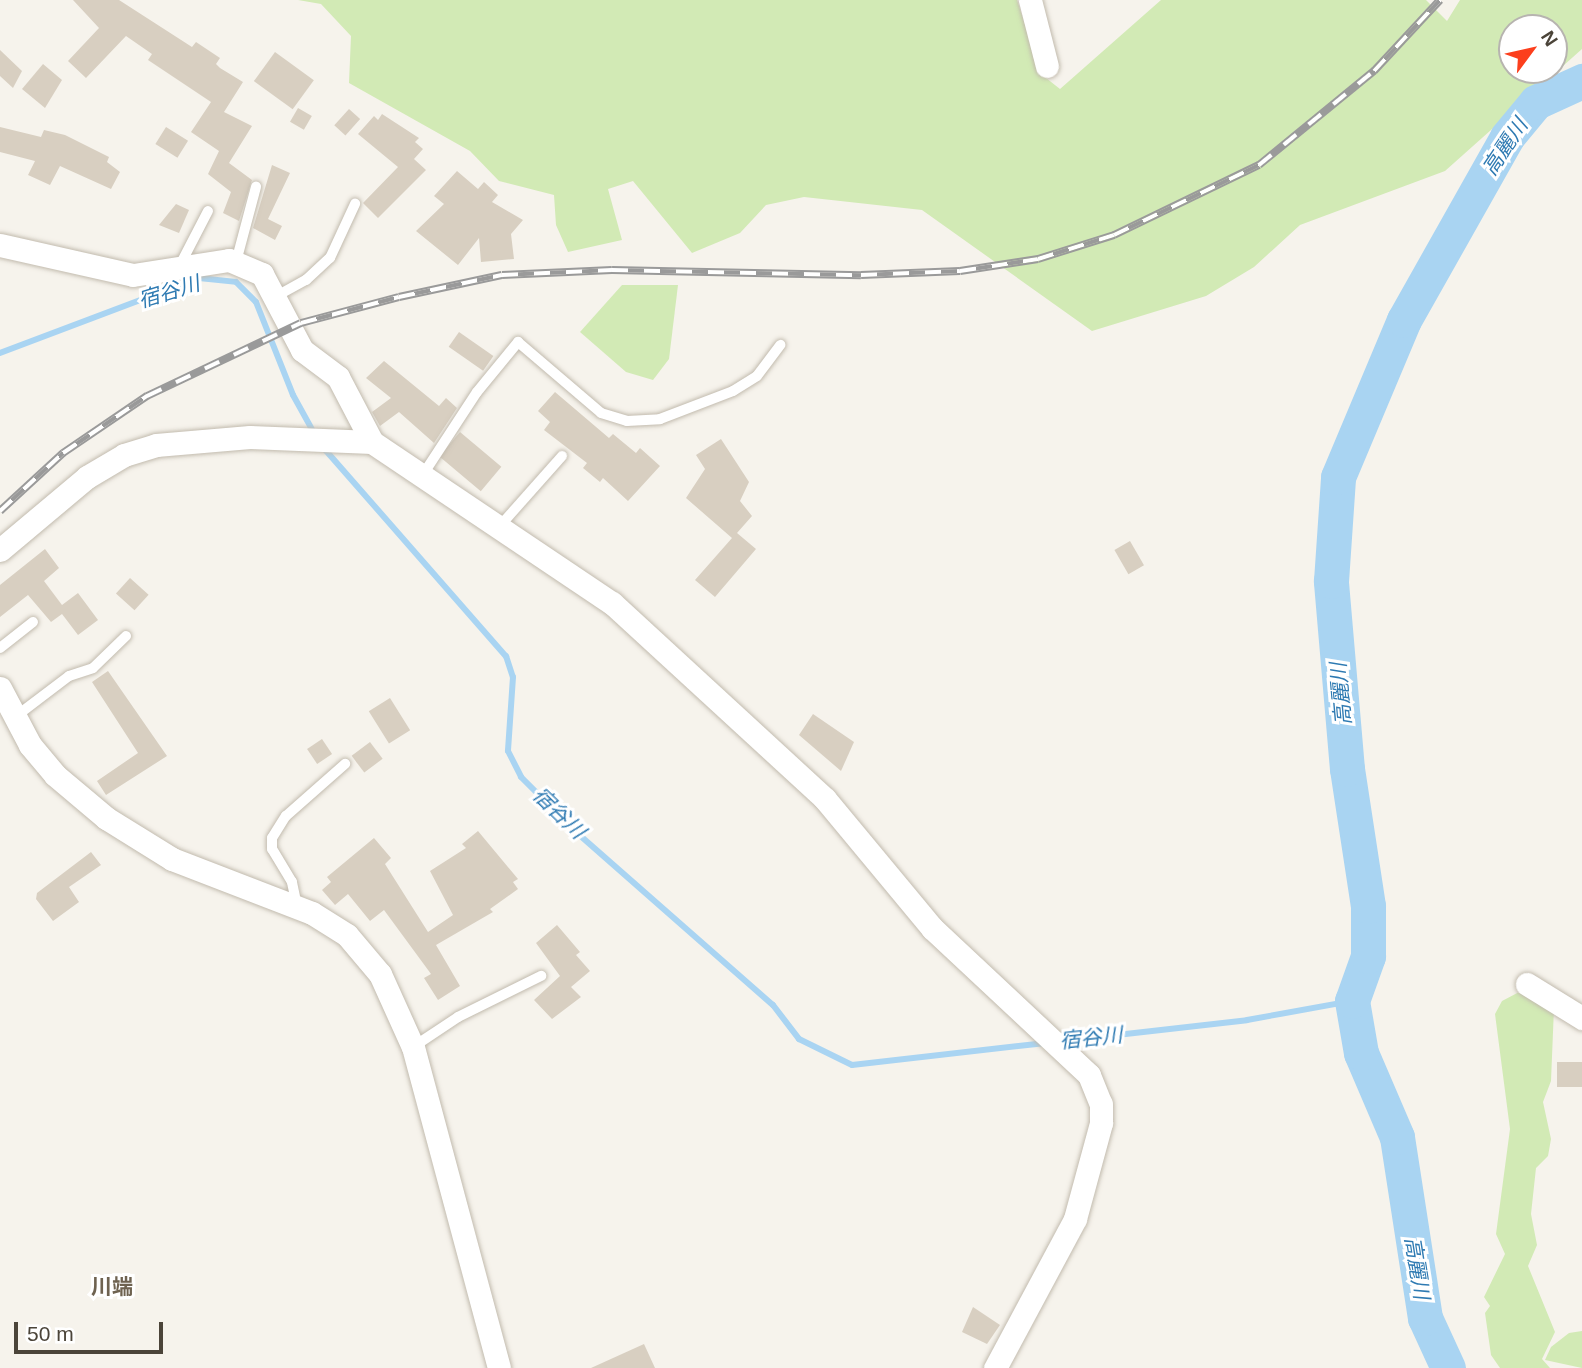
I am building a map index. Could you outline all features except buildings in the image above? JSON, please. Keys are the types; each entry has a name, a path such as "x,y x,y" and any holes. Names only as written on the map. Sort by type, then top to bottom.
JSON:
{"street":[{"path":"1030,0 1047,66"},
{"path":"0,245 132,275 236,262 262,274 302,351 338,377 372,442 612,603 825,799 932,928 1067,1053 1098,1090 1101,1114 1095,1151 1066,1242 995,1368"},
{"path":"0,550 38,513 124,455 197,439 328,438 372,442"},
{"path":"0,688 15,717 55,775 141,844 297,906 346,935 380,974 413,1047 499,1368"},
{"path":"1527,985 1582,1018"}],"lane":[{"path":"236,262 256,187"},
{"path":"273,298 306,280 330,258 355,204"},
{"path":"178,270 208,211"},
{"path":"422,476 477,392 518,342 601,413 627,421 660,419 733,391 757,376 780,345"},
{"path":"499,527 562,456"},
{"path":"0,648 33,622"},
{"path":"15,717 69,676 93,668 127,636"},
{"path":"297,906 292,882 272,849 272,838 293,809 345,764"},
{"path":"413,1047 458,1017 541,976"}],"green space":[{"path":"298,0 1017,0 1041,74 1060,89 1161,0 1426,0 1447,21 1460,0 1582,0 1582,49 1568,61 1568,14 1498,14 1498,84 1543,84 1445,171 1300,225 1254,267 1206,296 1092,331 922,210 804,197 766,205 740,233 692,253 633,181 608,189 622,240 568,252 556,225 554,195 499,181 470,151 349,83 351,36 321,4"},
{"path":"622,285 678,285 669,359 653,380 626,372 580,332"},
{"path":"1523,990 1554,1008 1551,1081 1543,1102 1551,1139 1548,1156 1536,1168 1531,1214 1537,1245 1528,1266 1555,1332 1542,1359 1550,1368 1500,1368 1491,1355 1485,1313 1490,1306 1484,1297 1505,1254 1496,1234 1510,1129 1495,1014 1502,1001"},
{"path":"1582,1331 1582,1368 1545,1360 1551,1347 1569,1333"}],"waterway":[{"name":"高麗川","path":"1448,1368 1425,1318 1397,1137 1361,1053 1352,1001 1368,956 1368,906 1347,769 1331,581 1338,477 1404,320 1507,137 1536,102 1582,81"},
{"name":"宿谷川","path":"0,353 199,278 236,282 256,302 293,395 314,433"},
{"name":"宿谷川","path":"321,445 506,656 513,677 508,751 521,777 576,832 773,1005 799,1039 852,1065 1046,1043"},
{"name":"宿谷川","path":"1064,1041 1247,1020 1352,1001"}],"railway":[{"path":"0,511 63,453 147,396 301,323 399,297 502,275 612,270 861,275 960,271 1038,259 1114,235 1259,165 1374,71 1440,0"}],"district":[{"name":"川端","path":"112,1287"}]}
